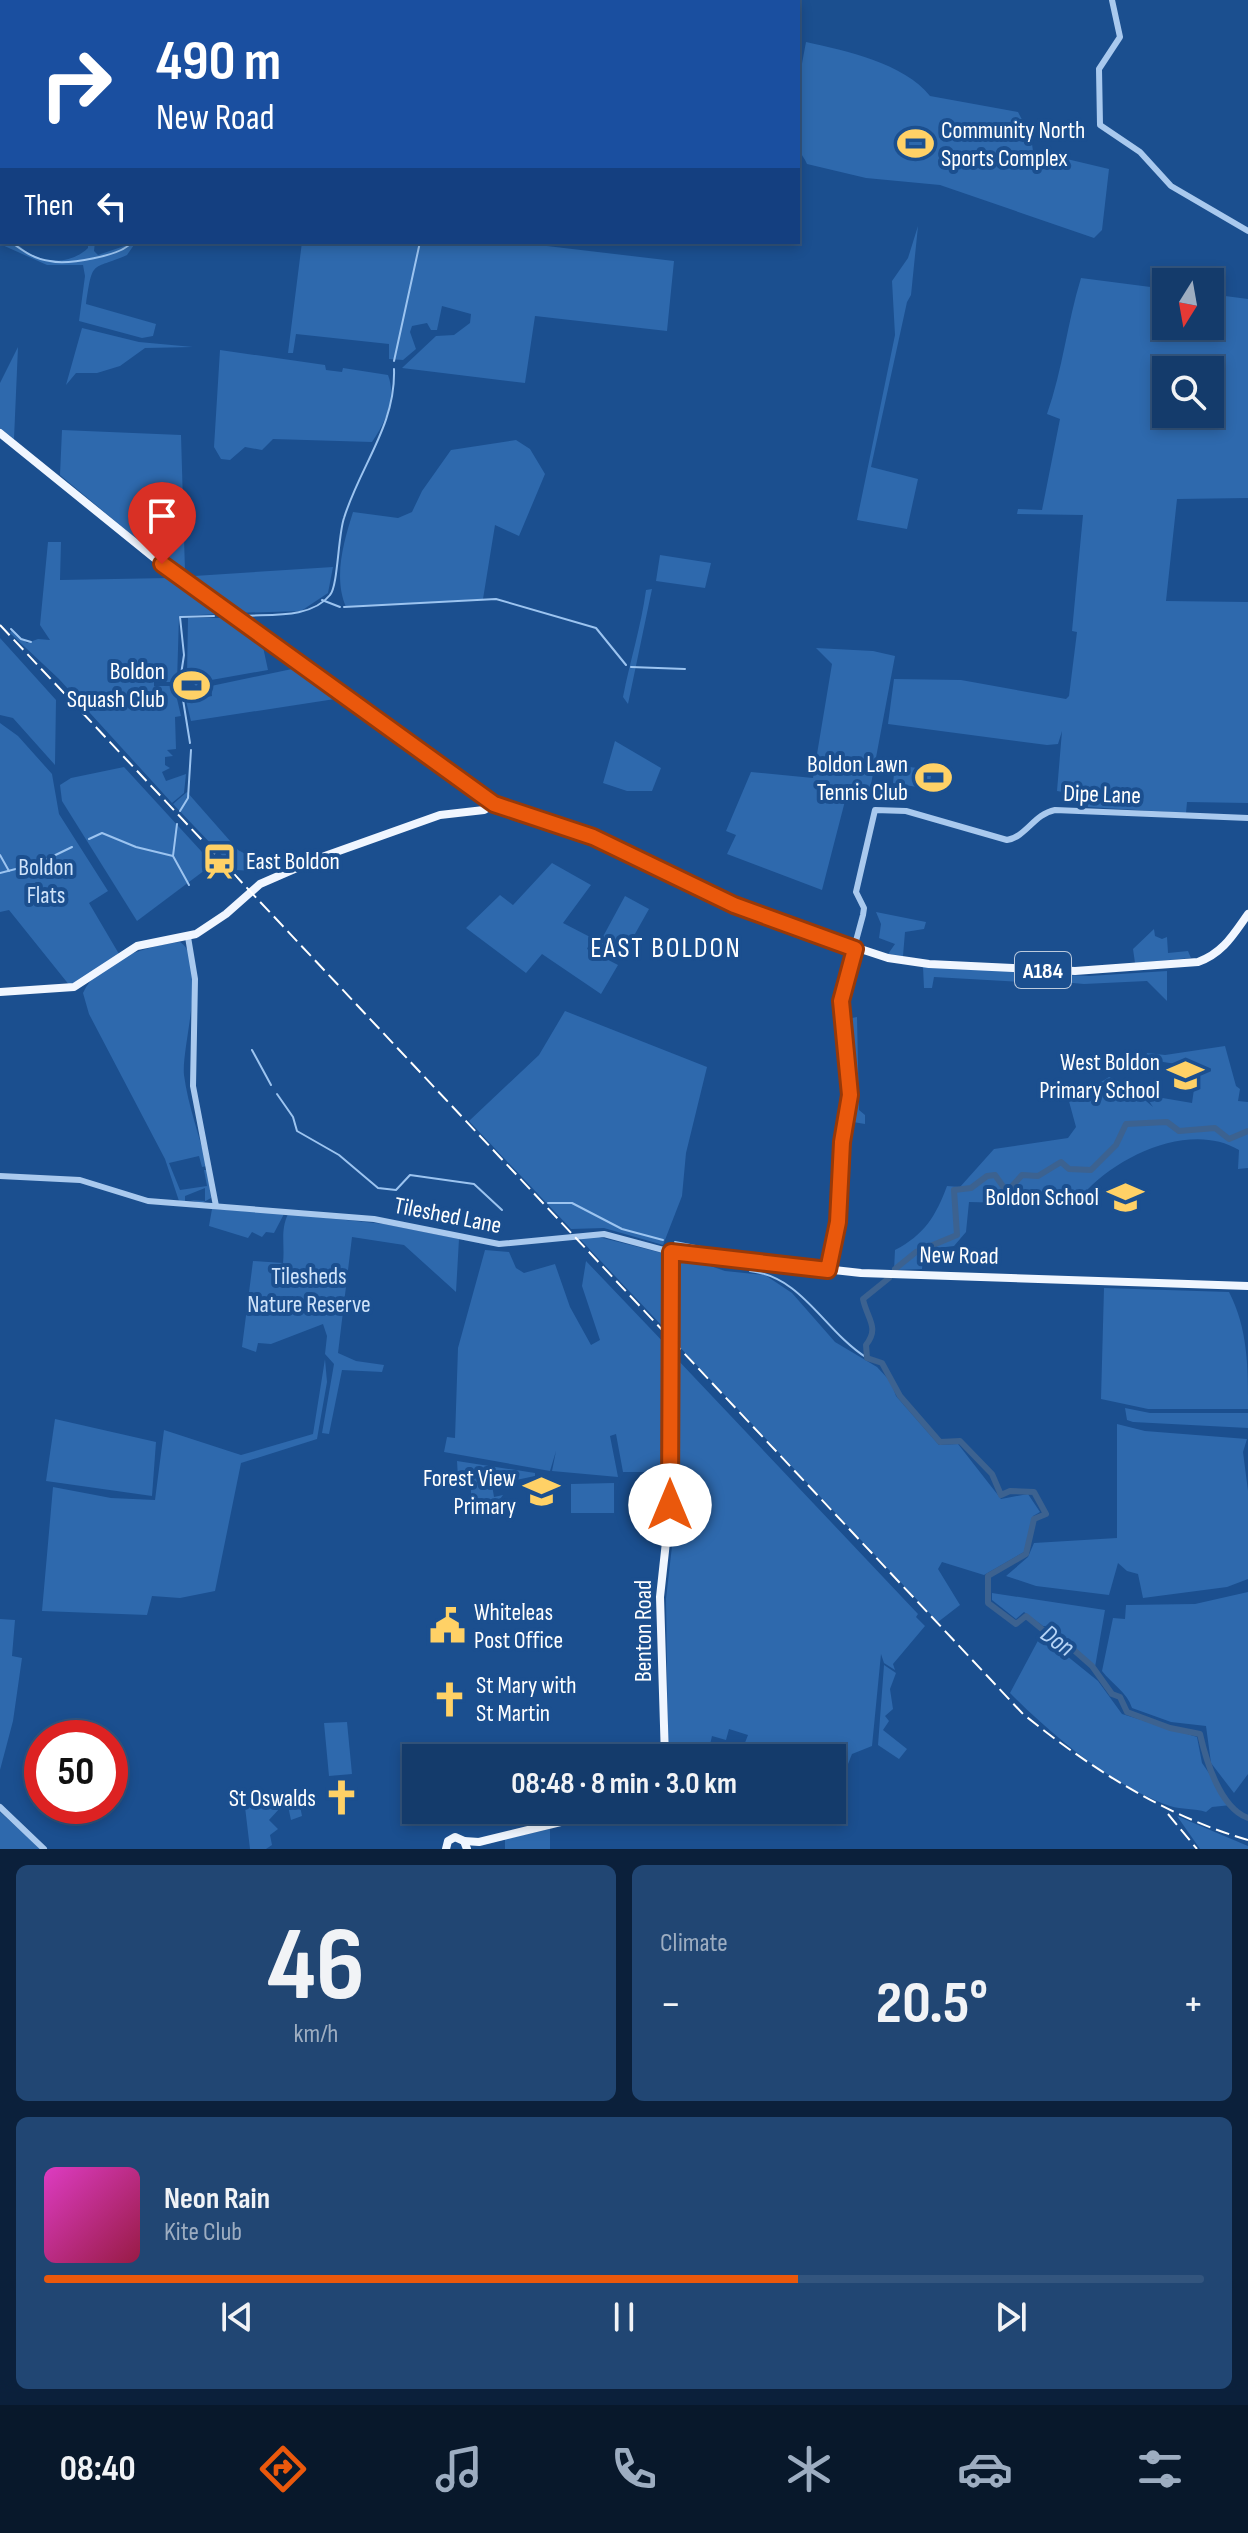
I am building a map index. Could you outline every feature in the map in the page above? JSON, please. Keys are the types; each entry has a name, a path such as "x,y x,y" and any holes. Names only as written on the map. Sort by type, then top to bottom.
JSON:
{"main road":[{"name":"A184","path":"0,433 185,583 494,804 593,837 734,905 855,949 929,964 1075,971 1183,965 1214,956 1227,944 1248,914"},
{"path":"0,992 74,987 137,946 188,937 234,907 260,884 322,857 440,815 484,810 494,804"},
{"name":"New Road","path":"671,1252 828,1270 1248,1286"},
{"name":"Benton Road","path":"665,1744 660,1597 670,1505 671,1252"},
{"path":"445,1848 453,1838 466,1846 552,1824"}],"street":[{"path":"1112,0 1120,37 1099,69 1097,109 1100,125 1140,152 1171,186 1248,231"},
{"name":"Dipe Lane","path":"855,949 864,908 856,892 875,810 906,811 1007,840 1017,838 1038,816 1055,810 1248,818"},
{"path":"188,937 195,979 193,1086 216,1206"},
{"path":"828,1270 838,1222 842,1142 849,1102 849,1058 841,1010 845,981 855,949"},
{"name":"Tileshed Lane","path":"0,1176 80,1180 148,1201 374,1219 508,1245 604,1234 671,1252"},
{"path":"0,1807 44,1849"}],"green space":[{"name":"Community North Sports Complex","path":"806,42 856,54 890,67 919,85 930,96 1018,112 1031,137 1033,151 1109,169 1102,230 1094,238 940,185 866,178 807,164 800,151 800,77"},
{"path":"918,226 911,295 871,467 918,479 907,529 857,520 895,335 892,281 908,258"},
{"path":"0,244 18,244 31,255 60,260 80,254 88,248 88,244 95,244 94,251 98,255 135,244 127,255 96,268 90,279 86,304 156,324 153,336 142,338 79,321 85,276 83,265 47,265"},
{"path":"302,244 530,244 674,261 667,331 535,316 525,383 402,368 436,336 454,335 470,323 471,314 442,306 437,330 431,330 427,323 412,326 410,332 416,349 403,360 389,359 389,344 296,334 293,353 288,353"},
{"path":"1081,278 1152,287 1152,340 1224,340 1224,296 1248,299 1248,498 1177,499 1166,601 1248,602 1248,803 1187,802 1186,813 1088,807 1087,796 1057,791 1062,731 1058,744 1047,745 888,724 894,679 961,680 1066,699 1069,696 1077,632 1072,631 1083,515 1017,514 1018,509 1042,510 1060,419 1047,414"},
{"path":"82,328 139,342 193,347 145,348 120,366 97,373 76,373 66,385"},
{"path":"18,347 14,439 0,428 0,383"},
{"path":"220,350 325,365 326,370 342,372 343,368 388,375 391,392 385,419 372,442 273,439 262,450 245,447 230,460 221,459 214,447"},
{"path":"62,430 181,435 185,571 194,576 333,567 328,593 301,611 234,613 196,582 176,572 60,475"},
{"path":"516,440 530,449 545,474 519,536 495,525 483,599 346,607 340,571 353,512 398,518 412,512 422,491 451,450"},
{"path":"48,542 61,542 60,580 169,578 217,614 179,616 177,682 158,682 158,671 154,672 154,686 174,686 181,716 175,717 176,749 167,750 173,756 165,757 165,765 170,768 162,772 166,781 186,774 184,793 172,803 59,679 10,633 12,630 27,643 38,639 50,640 40,625"},
{"path":"660,555 711,563 705,588 656,581"},
{"path":"652,589 628,704 623,697 646,590"},
{"path":"188,618 223,618 263,647 268,670 200,682 196,686 187,676"},
{"path":"0,638 56,700 55,765 13,718 0,715"},
{"path":"816,648 873,651 895,656 869,795 839,792 865,796 864,799 845,801 822,890 727,854 736,835 726,831 751,772 813,778 832,664"},
{"path":"292,669 335,699 191,721 186,701 212,696 211,686"},
{"name":"Boldon Flats","path":"0,723 18,736 52,774 59,814 108,891 89,903 119,954 70,986 9,910 0,912"},
{"path":"615,741 661,768 652,791 627,791 603,783"},
{"path":"895,765 932,770 929,789 893,783"},
{"path":"124,767 213,864 137,921 62,801 60,785 71,778"},
{"path":"187,792 238,850 253,858 260,853 272,862 270,872 236,870 173,804"},
{"path":"552,863 591,885 563,923 592,938 587,949 618,965 601,994 542,954 526,973 466,928 500,895 513,905"},
{"path":"625,896 649,909 622,957 599,944"},
{"path":"876,912 926,922 924,929 905,932 903,956 888,954 895,944 879,938 881,924"},
{"path":"1154,929 1155,936 1162,939 1167,937 1168,953 1188,951 1191,958 1135,963 1133,949"},
{"path":"180,942 188,952 193,985 184,1075 207,1166 202,1167 199,1156 169,1163 180,1190 207,1186 204,1170 208,1170 211,1198 202,1203 190,1200 205,1201 205,1188 185,1196 185,1202 179,1201 165,1159 89,1014 83,993 90,981 112,963 139,951"},
{"path":"923,967 1018,971 1022,982 934,977 932,988 924,988"},
{"path":"1167,971 1167,1001 1147,981 1084,984 1028,979 1043,974 1089,976"},
{"path":"565,1011 707,1067 686,1153 682,1196 663,1245 604,1228 571,1229 469,1121 539,1055"},
{"path":"857,1017 859,1110 865,1115 865,1124 853,1122 854,1076 847,1019"},
{"path":"1225,1046 1236,1086 1240,1089 1238,1101 1248,1102 1248,1168 1238,1169 1239,1150 1221,1142 1201,1139 1159,1146 1120,1164 1088,1189 1091,1205 969,1202 966,1232 954,1246 929,1249 928,1257 923,1257 922,1269 894,1270 895,1250 928,1224 947,1186 960,1187 994,1149 1068,1138 1076,1127 1067,1094 1090,1089 1109,1077 1131,1088 1153,1107 1145,1095 1192,1103 1194,1089 1185,1087 1188,1066 1145,1059 1147,1053 1165,1055"},
{"path":"212,1209 284,1214 274,1233 266,1232 262,1237 252,1232 248,1238 209,1226"},
{"name":"Tilesheds Nature Reserve","path":"288,1214 384,1224 459,1239 456,1292 404,1245 352,1237 338,1353 356,1361 384,1365 382,1372 342,1370 329,1434 322,1433 334,1364 325,1354 327,1336 323,1324 271,1344 258,1343 256,1352 242,1347 253,1261 283,1263 283,1232"},
{"path":"595,1236 662,1253 666,1330 580,1239"},
{"path":"485,1250 509,1252 516,1268 524,1273 555,1264 570,1307 591,1345 600,1340 582,1286 586,1261 668,1347 666,1418 661,1426 667,1427 668,1467 655,1469 655,1472 623,1472 616,1434 610,1436 618,1477 552,1471 556,1451 550,1471 444,1452 447,1437 455,1438 458,1348"},
{"path":"690,1259 725,1271 765,1275 792,1293 835,1342 877,1367 891,1382 896,1396 939,1445 958,1444 1001,1499 1028,1494 1040,1512 1033,1516 1024,1552 984,1575 942,1562 938,1569 960,1605 938,1622 675,1342 675,1268 678,1262"},
{"path":"1104,1288 1229,1292 1243,1334 1248,1409 1148,1409 1101,1399"},
{"path":"676,1358 918,1614 916,1617 925,1626 893,1664 895,1670 884,1663 881,1654 872,1746 852,1754 846,1769 846,1744 744,1744 748,1735 729,1729 726,1740 712,1736 710,1744 668,1744 666,1599 676,1511 685,1512 685,1506 677,1498"},
{"path":"325,1359 327,1382 317,1439 241,1463 215,1591 180,1598 152,1596 147,1615 42,1611 53,1487 111,1498 155,1500 164,1430 241,1455 313,1434"},
{"path":"1125,1408 1150,1413 1248,1413 1248,1428 1133,1422 1127,1420"},
{"path":"55,1419 156,1442 152,1496 46,1481"},
{"path":"1117,1424 1145,1431 1247,1439 1243,1452 1248,1491 1248,1579 1227,1587 1143,1598 1138,1574 1127,1571 1118,1563 1109,1595 1036,1586 1006,1576 1028,1557 1034,1543 1117,1538"},
{"path":"457,1461 535,1473 535,1476 492,1485 494,1497 503,1495 490,1513 471,1514 471,1487 467,1478 458,1478"},
{"path":"614,1483 614,1513 571,1513 571,1484"},
{"path":"1248,1592 1248,1774 1234,1793 1211,1763 1206,1726 1171,1722 1132,1708 1123,1693 1102,1671 1113,1618 1125,1619 1126,1605 1195,1604"},
{"path":"992,1593 1105,1610 1095,1667 1053,1627 1043,1626 1024,1612 1016,1619 992,1600"},
{"path":"0,1619 15,1620 12,1656 22,1658 13,1721 0,1770"},
{"path":"1041,1635 1098,1681 1122,1714 1197,1737 1202,1763 1231,1805 1212,1807 1206,1812 1175,1807 1148,1797 1105,1773 1045,1726 1010,1693"},
{"path":"884,1665 896,1673 890,1689 893,1709 885,1716 889,1721 883,1730 907,1749 899,1759 878,1745"},
{"path":"347,1722 352,1774 329,1776 324,1723"},
{"path":"287,1795 299,1801 302,1816 291,1820 288,1806 280,1808 269,1820 278,1829 270,1835 272,1845 266,1849 250,1849 245,1807"},
{"path":"0,1812 41,1849 0,1849"},
{"path":"1177,1816 1248,1846 1248,1849 1200,1849"},
{"path":"550,1829 550,1849 505,1849 505,1839"}],"waterway":[{"path":"14,244 34,256 58,262 106,255 130,244"},
{"path":"394,361 420,244"},
{"path":"243,616 301,612 322,603 330,595 335,582 344,518 383,427 393,389 394,369"},
{"path":"344,607 496,599 596,628 626,665"},
{"path":"322,600 340,607"},
{"path":"190,743 180,681 184,655 180,617 214,616"},
{"path":"11,629 21,639 31,642"},
{"path":"631,667 685,669"},
{"path":"180,811 188,798 191,750"},
{"path":"177,824 173,856 189,885"},
{"path":"89,839 102,833 136,847 173,856"},
{"path":"0,873 39,863 72,847"},
{"path":"0,855 9,871"},
{"path":"252,1050 271,1085"},
{"path":"277,1094 293,1117 297,1131 339,1155 378,1188 396,1190 410,1175 474,1184 502,1210"},
{"name":"Don","path":"895,1269 916,1252 957,1235 954,1190 971,1188 987,1176 995,1175 1007,1192 1022,1175 1038,1176 1061,1162 1069,1169 1091,1170 1116,1145 1126,1124 1167,1122 1179,1131 1215,1128 1229,1139 1248,1131"},
{"path":"548,1203 572,1203 622,1229 663,1240"},
{"path":"675,1242 721,1251"},
{"path":"750,1271 768,1275 799,1294 867,1358"},
{"name":"Don","path":"889,1278 863,1299 872,1328 866,1345 867,1358 882,1363 900,1396 940,1442 960,1441 992,1474 1001,1495 1010,1491 1034,1492 1046,1514 1034,1519 1026,1554 988,1576 988,1603 1016,1624 1026,1616 1043,1630 1051,1630 1092,1666 1112,1694 1120,1697 1127,1712 1170,1728 1200,1734 1210,1769 1222,1794 1238,1813 1248,1818"}],"railway":[{"path":"0,625 1023,1714 1075,1753 1158,1804 1248,1840"},
{"path":"1168,1814 1197,1849"}],"place":[{"name":"Community North Sports Complex","path":"915,144"},
{"name":"Boldon Squash Club","path":"191,685"},
{"name":"Boldon Lawn Tennis Club","path":"934,778"},
{"name":"East Boldon","path":"220,861"},
{"name":"West Boldon Primary School","path":"1186,1076"},
{"name":"Boldon School","path":"1125,1197"},
{"name":"Forest View Primary","path":"542,1492"},
{"name":"Whiteleas Post Office","path":"448,1626"},
{"name":"St Mary with St Martin","path":"450,1699"},
{"name":"St Oswalds","path":"342,1798"}],"district":[{"name":"EAST BOLDON","path":"666,947"}],"route":[{"path":"162,564 341,697 494,804 593,837 734,905 855,949 841,1001 849,1058 850,1095 842,1142 838,1222 828,1270 671,1252 670,1505"}]}
